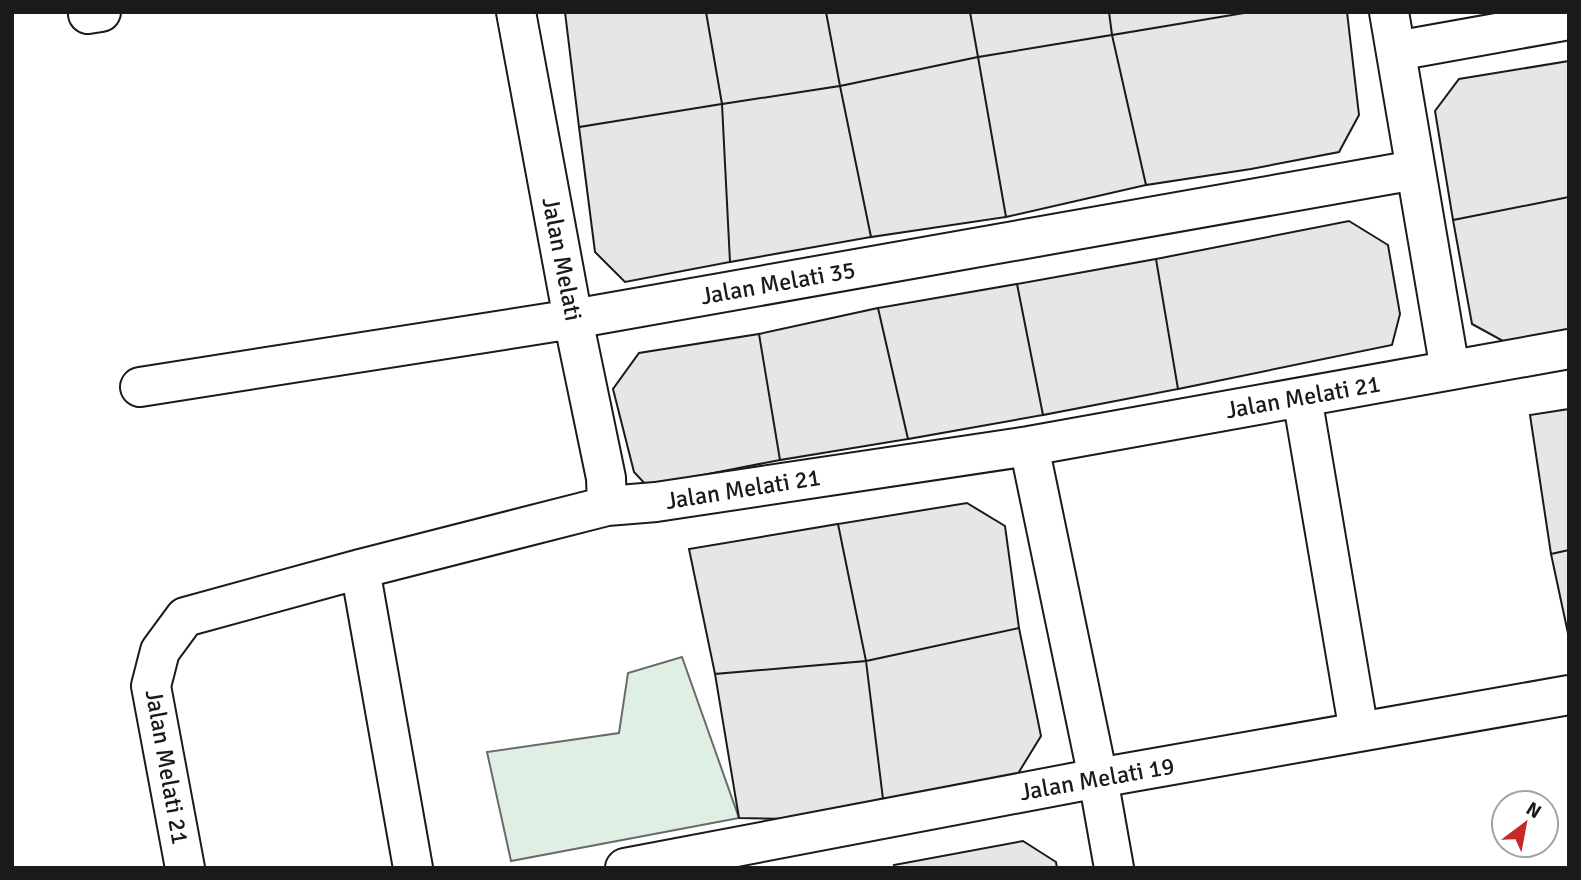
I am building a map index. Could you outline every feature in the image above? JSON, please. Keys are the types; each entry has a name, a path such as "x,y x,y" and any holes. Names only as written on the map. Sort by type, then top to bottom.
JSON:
{"street":[{"name":"Jalan Melati","path":"516,12 573,319 606,478 607,506"},
{"path":"1389,12 1450,370"},
{"path":"1396,51 1569,20"},
{"name":"Jalan Melati 35","path":"140,387 573,319 1415,170"},
{"name":"Jalan Melati 21","path":"185,868 150,686 160,651 184,617 607,506 656,502 1029,446 1569,349"},
{"path":"1302,397 1359,732"},
{"path":"1029,446 1114,868"},
{"path":"360,569 413,868"},
{"name":"Jalan Melati 19","path":"625,868 1098,778 1569,695"}],"green space":[{"path":"682,657 739,818 511,861 487,752 619,733 628,673"}],"building":[{"path":"565,12 706,12 722,104 579,127"},
{"path":"706,12 826,12 840,86 722,104"},
{"path":"826,12 970,12 978,57 840,86"},
{"path":"970,12 1109,12 1112,35 978,57"},
{"path":"1109,12 1250,12 1112,35"},
{"path":"1250,12 1347,12 1359,115 1339,152 1146,185 1112,35"},
{"path":"1112,35 1146,185 1006,217 978,57"},
{"path":"978,57 1006,217 871,237 840,86"},
{"path":"1569,61 1569,197 1453,220 1435,111 1459,79"},
{"path":"840,86 871,237 730,262 722,104"},
{"path":"722,104 730,262 625,282 595,252 579,127"},
{"path":"1569,197 1569,335 1512,346 1472,324 1453,220"},
{"path":"1349,221 1388,245 1400,314 1392,345 1178,389 1156,259"},
{"path":"1156,259 1178,389 1043,415 1017,284"},
{"path":"1017,284 1043,415 908,439 878,308"},
{"path":"878,308 908,439 780,460 759,334"},
{"path":"759,334 780,460 647,486 634,472 613,389 639,353"},
{"path":"1569,409 1569,550 1551,554 1530,415"},
{"path":"967,503 1005,526 1019,628 866,661 838,524"},
{"path":"838,524 866,661 715,674 689,549"},
{"path":"1569,550 1569,638 1551,554"},
{"path":"1019,628 1041,736 1011,785 883,799 866,661"},
{"path":"866,661 883,799 795,819 739,818 715,674"},
{"path":"1023,841 1056,862 1057,868 895,868 894,865"}]}
